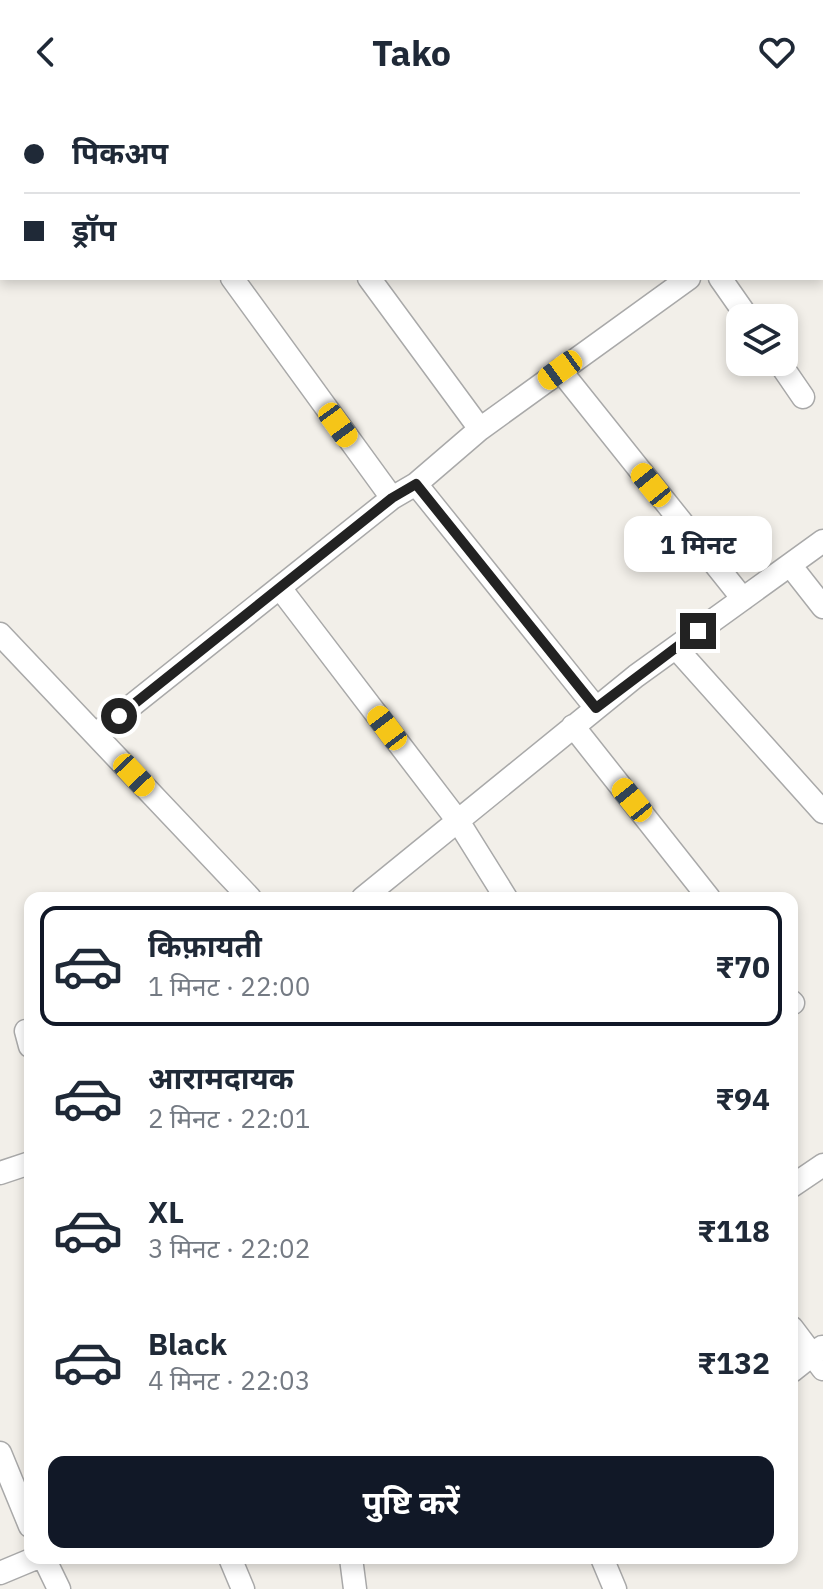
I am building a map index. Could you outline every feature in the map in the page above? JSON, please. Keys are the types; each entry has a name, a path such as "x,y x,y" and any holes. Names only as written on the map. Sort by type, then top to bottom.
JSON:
{"street":[{"path":"233,280 392,498"},
{"path":"370,280 480,429"},
{"path":"96,734 392,498 416,484 480,429 686,280"},
{"path":"721,280 738,304"},
{"path":"560,370 743,599"},
{"path":"789,376 803,397"},
{"path":"416,484 596,708"},
{"path":"370,892 596,708 823,541"},
{"path":"790,565 823,607"},
{"path":"280,588 458,821 502,892"},
{"path":"0,634 244,892"},
{"path":"676,648 823,812"},
{"path":"573,726 704,892"},
{"path":"0,1173 24,1165"},
{"path":"798,1182 823,1165"},
{"path":"798,1334 819,1357 798,1368"},
{"path":"0,1453 24,1511"},
{"path":"0,1573 24,1563"},
{"path":"47,1564 59,1589"},
{"path":"233,1564 243,1589"},
{"path":"352,1564 355,1589"},
{"path":"605,1564 615,1589"}],"route":[{"path":"119,716 392,498 416,484 596,708 698,631"}]}
